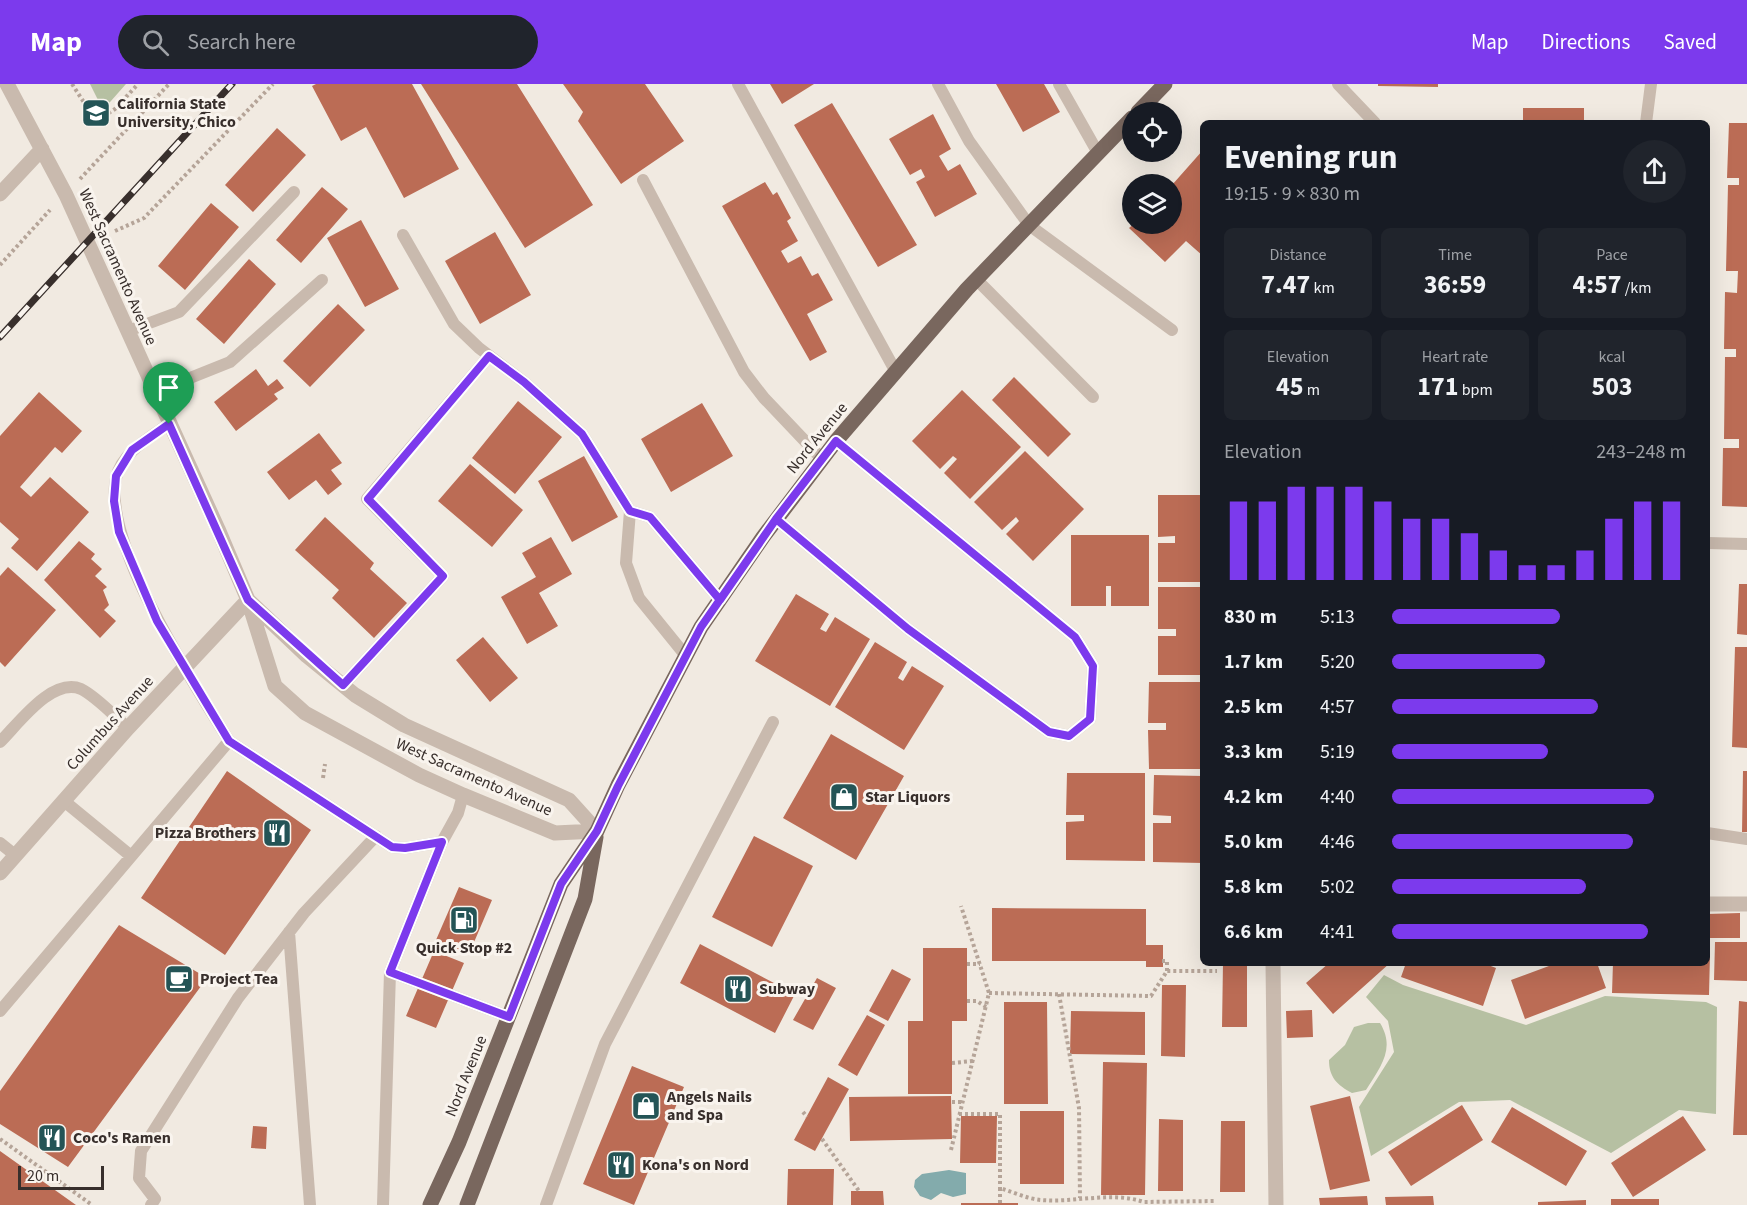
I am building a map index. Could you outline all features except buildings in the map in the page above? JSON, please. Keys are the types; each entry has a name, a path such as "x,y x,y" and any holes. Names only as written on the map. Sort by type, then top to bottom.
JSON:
{"main road":[{"path":"1147,102 1163,85"},
{"name":"Nord Avenue","path":"430,1205 459,1142 561,884 597,831 686,656 720,600 776,519 836,441 976,279 1122,128"},
{"name":"Nord Avenue","path":"467,1205 585,899 597,831"}],"street":[{"name":"West Sacramento Avenue","path":"7,84 88,240 248,600 275,686 305,713 419,775 463,795 555,833 597,831"},
{"path":"0,194 42,149"},
{"name":"West Sacramento Avenue","path":"248,600 343,685 404,725 569,800 597,831"},
{"name":"Columbus Avenue","path":"0,873 128,728 248,600"},
{"path":"1710,904 1747,904"},
{"path":"1274,966 1276,1205"}],"lane":[{"path":"738,84 896,372"},
{"path":"938,84 969,141 1029,225 1172,330"},
{"path":"1059,84 1098,153"},
{"path":"1338,84 1372,120"},
{"path":"1646,120 1651,84"},
{"path":"643,180 744,372 764,398 822,459"},
{"path":"128,331 179,312 294,192"},
{"path":"403,235 454,324 582,434 630,511 626,563 639,598 686,656"},
{"path":"976,279 1093,397"},
{"path":"155,392 230,362 322,280"},
{"path":"343,685 443,576 368,499 489,356"},
{"path":"169,424 132,450 116,476 114,501 119,532 157,621 229,741 392,847 405,848 442,842"},
{"path":"776,519 908,629 1049,732 1069,736 1090,719 1093,666 1075,637 836,441"},
{"path":"630,511 650,517 720,600"},
{"path":"1710,543 1747,544"},
{"path":"0,742 52,690 69,687 82,690 128,728"},
{"path":"546,1205 605,1044 773,722"},
{"path":"0,1011 229,741"},
{"path":"383,1205 390,972 442,842 458,813 463,795"},
{"path":"63,801 131,856"},
{"path":"1710,833 1747,839"},
{"path":"152,1205 155,1199 139,1178 141,1150 238,998 289,932 376,836"},
{"path":"0,843 15,855"},
{"path":"289,932 310,1205"},
{"path":"390,972 509,1017"}],"path":[{"path":"72,84 87,107 101,118 115,109 138,84"},
{"path":"86,173 169,84"},
{"path":"115,231 144,218 273,84"},
{"path":"0,265 33,228"},
{"path":"951,1150 954,1128 989,993 961,906"},
{"path":"989,993 1151,996 1167,972 1167,961 1162,961"},
{"path":"967,964 980,964"},
{"path":"1167,972 1217,970"},
{"path":"1059,994 1079,1108 1080,1198"},
{"path":"967,1001 977,1002 986,1007"},
{"path":"952,1063 973,1061"},
{"path":"952,1102 962,1102"},
{"path":"803,1112 807,1118"},
{"path":"959,1114 1000,1114 1000,1203"},
{"path":"0,1139 92,1205"},
{"path":"822,1139 859,1191"},
{"path":"1000,1188 1040,1200 1080,1198 1135,1199 1144,1202 1216,1202"}],"green space":[{"path":"90,84 126,84 103,110"},
{"path":"1384,975 1403,985 1526,1025 1605,996 1706,1002 1717,1007 1716,1114 1679,1110 1611,1153 1510,1100 1459,1102 1371,1156 1359,1107 1394,1052 1388,1021 1366,997"},
{"path":"1368,1023 1380,1023 1387,1041 1386,1050 1381,1066 1366,1090 1352,1093 1335,1080 1330,1071 1329,1060 1345,1045 1354,1027"}],"water":[{"path":"949,1170 966,1173 966,1194 953,1197 941,1193 931,1200 920,1196 914,1187 915,1180 922,1174"}],"railway":[{"path":"0,337 232,84"}],"place":[{"name":"California State University, Chico","path":"96,113"},
{"name":"Star Liquors","path":"844,797"},
{"name":"Pizza Brothers","path":"277,833"},
{"name":"Quick Stop #2","path":"464,920"},
{"name":"Project Tea","path":"179,979"},
{"name":"Subway","path":"738,989"},
{"name":"Angels Nails and Spa","path":"646,1106"},
{"name":"Coco's Ramen","path":"52,1138"},
{"name":"Kona's on Nord","path":"621,1165"}],"route":[{"path":"169,424 132,450 116,476 114,501 119,532 157,621 229,741 392,847 405,848 442,842 390,972 509,1017 561,884 597,831 701,627 763,537 776,519 836,441 1075,637 1093,666 1090,719 1069,736 1049,732 908,629 776,519 720,600 667,540 650,517 630,511 582,434 524,382 489,356 368,499 443,576 343,685 307,656 248,600 169,424"}]}
